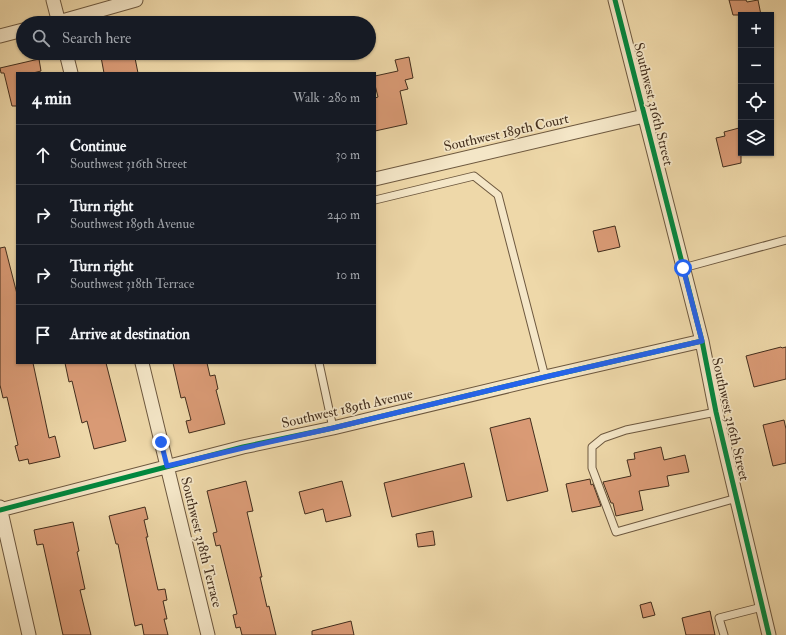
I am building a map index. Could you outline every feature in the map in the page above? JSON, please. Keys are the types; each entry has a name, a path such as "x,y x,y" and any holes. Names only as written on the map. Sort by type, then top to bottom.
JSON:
{"street":[{"path":"53,0 56,16"},
{"path":"82,16 136,0"},
{"name":"Southwest 316th Street","path":"615,0 702,341 716,412 769,635"},
{"path":"0,36 16,32"},
{"path":"68,60 71,72"},
{"name":"Southwest 189th Court","path":"376,179 644,116"},
{"name":"Southwest 189th Avenue","path":"0,509 167,466 702,341"},
{"name":"Southwest 318th Terrace","path":"142,364 208,635"},
{"path":"0,509 29,635"}],"lane":[{"path":"376,200 474,176 498,195 545,377"},
{"path":"683,268 786,240"},
{"path":"318,364 333,428"},
{"path":"716,412 626,430 602,438 592,447 592,468 616,532 737,498"},
{"path":"724,635 719,618 762,607"}],"building":[{"path":"729,0 746,0 747,2 758,0 760,12 738,12 738,15 733,15"},
{"path":"409,57 413,78 405,80 408,89 400,91 407,124 376,131 376,98 378,97 376,89 376,76 398,71 395,60"},
{"path":"39,60 41,71 16,72 16,106 12,106 4,73 1,73 0,68"},
{"path":"102,60 135,60 138,72 104,72"},
{"path":"738,128 738,156 741,156 741,163 723,167 716,138 725,136 724,132"},
{"path":"615,226 620,247 598,252 593,231"},
{"path":"5,247 16,290 16,364 33,364 49,438 55,436 60,457 29,464 28,459 19,461 15,446 18,445 7,397 3,398 0,385 0,248"},
{"path":"786,347 786,379 754,387 746,356"},
{"path":"65,364 106,364 126,441 94,449 87,421 82,423 72,381 69,382"},
{"path":"173,364 207,364 210,376 215,375 218,389 216,390 225,424 189,433 186,421 191,420 185,397 181,398"},
{"path":"530,418 548,491 507,501 490,428"},
{"path":"784,420 786,429 786,463 773,466 763,425"},
{"path":"661,447 664,460 685,455 689,472 667,476 669,486 639,491 643,510 616,516 613,503 611,503 603,482 631,476 627,460 635,459 634,453"},
{"path":"464,463 472,497 392,517 384,483"},
{"path":"590,479 591,485 593,484 601,506 572,512 566,484"},
{"path":"246,481 253,511 247,512 262,577 260,577 267,607 269,606 276,635 242,635 240,627 236,628 233,615 237,614 220,545 216,546 213,533 217,532 207,491"},
{"path":"342,481 351,516 326,522 323,509 305,514 299,492"},
{"path":"145,507 148,519 144,520 148,537 146,537 158,590 165,589 167,600 163,601 167,619 164,619 168,635 144,635 142,624 135,626 118,544 116,544 109,516"},
{"path":"73,522 79,551 77,552 85,589 80,590 91,635 63,635 43,544 37,545 34,530"},
{"path":"433,531 435,545 418,547 416,534"},
{"path":"651,602 655,615 643,618 640,605"},
{"path":"710,611 715,635 686,635 682,618"},
{"path":"351,621 354,635 312,635 312,631"}],"cycle path":[{"path":"615,0 702,341 716,412 769,635"},
{"path":"0,510 243,447 333,428 702,341"}],"route":[{"path":"161,442 167,466 702,341 683,268"}]}
